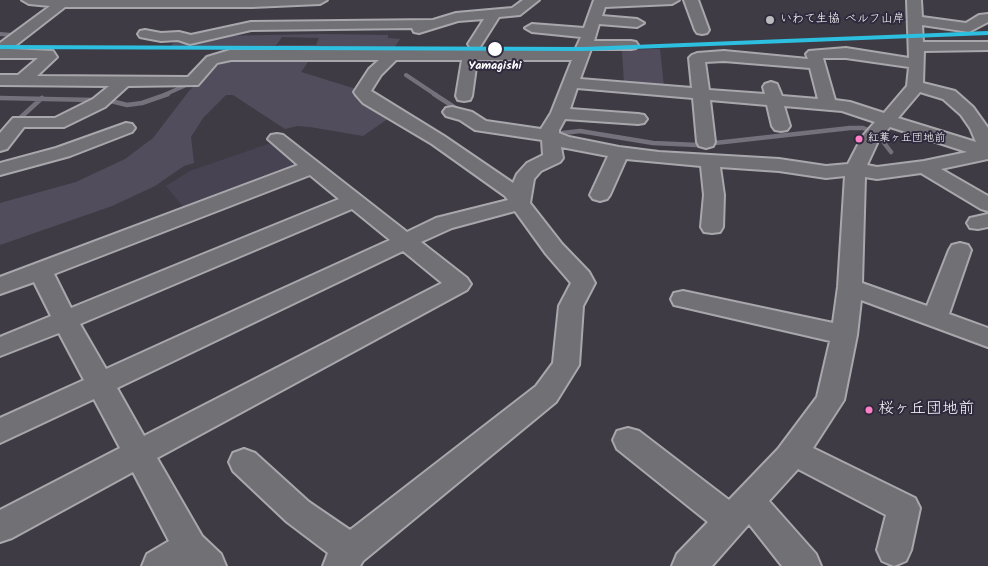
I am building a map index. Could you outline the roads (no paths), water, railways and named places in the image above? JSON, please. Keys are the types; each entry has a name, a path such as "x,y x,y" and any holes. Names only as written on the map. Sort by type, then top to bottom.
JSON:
{"street":[{"path":"29,0 61,4 317,1"},
{"path":"456,17 458,0"},
{"path":"244,462 345,558 546,394 566,365 570,313 584,284 581,277 532,223 513,192 438,140 362,92 375,72 415,31 456,17 515,12 532,0"},
{"path":"520,202 524,178 528,172 553,158 550,130 560,113 572,83 584,44 601,2 654,3 672,0"},
{"path":"691,0 702,30"},
{"path":"304,25 312,12 309,8 317,1"},
{"path":"0,51 61,4"},
{"path":"689,566 793,452 830,400 844,335 850,287 855,169 871,136 910,95 916,66 914,10 969,28 984,18 988,18"},
{"path":"197,12 227,14"},
{"path":"464,96 473,49 494,14"},
{"path":"594,19 637,23"},
{"path":"145,34 161,37 179,36 190,40 251,26 432,24"},
{"path":"532,28 584,44"},
{"path":"0,80 192,82 212,60 230,55 401,45 473,49 631,44"},
{"path":"828,104 814,54 846,53 916,66 988,46"},
{"path":"0,51 48,54 49,57 22,80"},
{"path":"712,227 714,195 697,58 703,56 724,56 816,64"},
{"path":"916,66 966,111 982,132 988,152"},
{"path":"0,145 18,122 58,122 98,103 124,81"},
{"path":"572,83 700,94 773,94 844,106 988,152"},
{"path":"773,94 781,126"},
{"path":"966,111 988,112"},
{"path":"452,112 466,116 481,126 550,136 564,142 619,153 659,158 708,152 765,164 826,172 855,169 877,173 924,167 988,152"},
{"path":"560,113 638,119"},
{"path":"0,170 63,152 126,128"},
{"path":"0,527 459,284 277,138"},
{"path":"600,195 619,153"},
{"path":"0,286 312,167"},
{"path":"924,167 985,216"},
{"path":"0,347 355,200"},
{"path":"0,431 444,223 520,202"},
{"path":"935,319 960,250"},
{"path":"40,270 65,320 139,455 200,556 160,566"},
{"path":"850,287 988,338"},
{"path":"683,299 844,335"},
{"path":"628,440 740,510 804,566"},
{"path":"793,452 904,508 894,550"}],"waterway":[{"path":"0,34 12,35"},
{"path":"406,75 436,95"},
{"path":"164,95 184,86"},
{"path":"111,101 127,105 142,103 168,94"},
{"path":"434,94 457,109"},
{"path":"0,98 41,99"},
{"path":"20,118 41,99"},
{"path":"41,99 93,100"},
{"path":"554,134 580,131 653,143 697,145 850,128 863,128 873,132"},
{"path":"878,135 891,152"}],"place":[{"name":"いわて生協 ベルフ山岸","path":"770,20"},
{"name":"Yamagishi","path":"495,49"},
{"name":"紅葉ヶ丘団地前","path":"859,139"},
{"name":"桜ヶ丘団地前","path":"869,410"}]}
